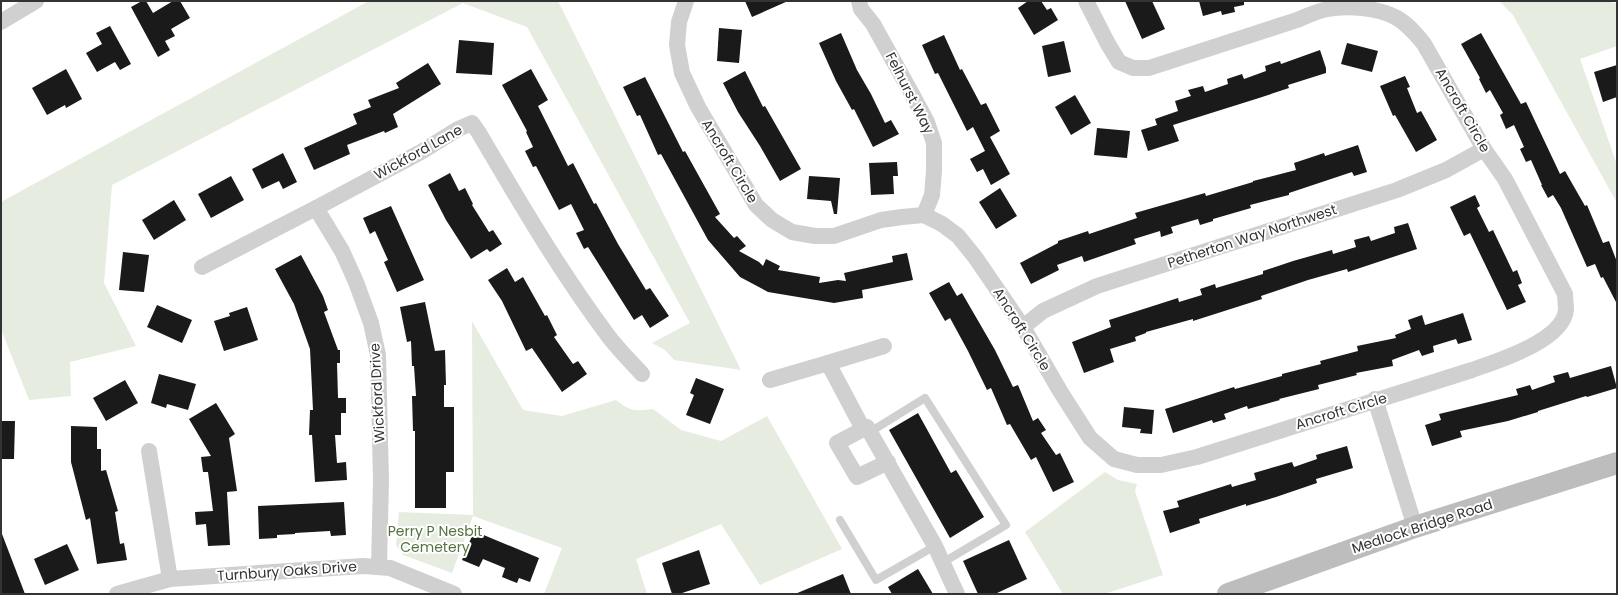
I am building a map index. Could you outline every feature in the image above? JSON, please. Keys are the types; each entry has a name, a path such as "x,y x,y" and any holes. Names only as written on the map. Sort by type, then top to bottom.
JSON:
{"main road":[{"name":"Medlock Bridge Road","path":"1228,594 1415,527 1617,463"}],"street":[{"path":"1,22 36,1"},
{"name":"Ancroft Circle","path":"686,1 679,22 677,45 682,73 701,112 756,205 772,220 792,232 815,236 834,236 881,220 924,215 942,224 958,236 975,257 1023,327 1060,391 1090,438 1114,459 1137,465 1161,465 1197,457 1375,399 1450,377 1510,356 1545,339 1560,325 1566,310 1564,294 1505,179 1484,149 1424,44 1412,29 1395,16 1375,10 1310,7 1297,20 1149,68 1133,68 1119,62 1086,1"},
{"name":"Felhurst Way","path":"859,1 861,9 874,24 927,122 934,143 932,195 924,215"},
{"name":"Wickford Lane","path":"202,267 316,208 421,152 458,129 472,123 480,133 522,208 574,288 610,338 642,374"},
{"name":"Petherton Way Northwest","path":"1023,327 1043,311 1097,286 1397,190 1446,170 1484,149"},
{"name":"Wickford Drive","path":"316,208 342,251 356,282 371,323 378,355 382,480 379,567"},
{"path":"770,380 884,346"},
{"path":"828,363 867,431 888,462 935,546 957,594"},
{"path":"1375,399 1415,527"},
{"path":"867,431 837,443 857,477 888,462"},
{"path":"149,451 170,579"},
{"name":"Turnbury Oaks Drive","path":"117,594 170,579 363,566 390,568 454,594"}],"lane":[{"path":"867,431 925,398 1006,525 942,563"},
{"path":"840,520 876,580 935,546"}],"green space":[{"path":"369,1 558,1 741,370 674,360 665,350 652,343 690,323 527,27 463,3 112,185 104,283 136,346 70,362 71,396 29,400 1,329 1,202"},
{"path":"1499,1 1612,1 1612,3 1617,3 1617,46 1580,59 1617,165 1617,203 1513,15"},
{"name":"Perry P Nesbit Cemetery","path":"472,321 523,410 562,416 616,400 633,410 653,409 681,430 721,441 767,416 842,549 760,585 721,524 636,559 647,594 544,594 562,548 473,516 452,573 403,555 396,545 399,512 473,515"},
{"path":"1105,472 1118,480 1137,484 1135,491 1163,575 1104,594 1063,594 1025,532"}],"building":[{"path":"142,1 146,1 153,13 173,1 180,1 190,18 171,29 175,36 165,41 170,50 158,57 131,7"},
{"path":"745,1 788,1 752,17"},
{"path":"1028,1 1041,1 1047,10 1051,8 1058,20 1034,35 1018,8"},
{"path":"1125,1 1152,1 1165,29 1142,39"},
{"path":"1199,1 1244,1 1244,5 1234,7 1235,12 1222,15 1221,11 1203,16"},
{"path":"110,26 131,64 120,70 115,62 97,72 86,53 102,44 96,33"},
{"path":"719,28 742,30 739,63 717,61"},
{"path":"841,33 857,70 885,123 891,120 899,134 873,147 854,109 852,110 836,81 819,43"},
{"path":"1481,33 1521,104 1526,102 1560,174 1565,171 1585,206 1587,205 1603,243 1609,241 1617,262 1617,304 1603,277 1601,278 1595,264 1587,267 1561,208 1553,195 1548,198 1531,160 1526,162 1520,149 1524,147 1514,125 1506,129 1500,115 1503,113 1490,90 1486,93 1479,79 1480,78 1461,44"},
{"path":"944,35 960,70 962,69 981,105 986,103 1000,131 990,137 1010,174 991,185 983,169 977,172 970,159 985,151 973,127 967,131 938,73 935,74 922,45"},
{"path":"459,40 494,43 492,75 456,73"},
{"path":"1064,41 1071,72 1048,77 1042,46"},
{"path":"1347,43 1378,51 1372,72 1341,64"},
{"path":"1320,50 1326,68 1326,73 1288,85 1289,88 1173,125 1179,141 1148,151 1141,130 1157,125 1155,119 1178,111 1175,101 1191,96 1188,90 1203,86 1205,92 1228,84 1227,79 1242,74 1244,79 1266,71 1265,66 1280,61 1281,64"},
{"path":"428,63 441,84 393,114 398,127 385,133 384,131 347,145 350,154 314,170 304,148 357,124 353,114 371,107 368,100 399,88 396,83"},
{"path":"1617,65 1617,97 1603,102 1594,72"},
{"path":"66,69 82,99 66,108 65,105 47,115 32,88"},
{"path":"531,69 548,100 538,106 568,166 573,163 594,204 596,203 618,244 646,290 650,288 669,316 650,328 642,315 634,320 588,247 584,249 576,233 584,230 571,204 559,210 536,166 533,167 525,151 533,147 526,132 527,131 502,85"},
{"path":"745,71 763,107 765,106 801,169 780,181 738,112 723,83"},
{"path":"1405,76 1410,87 1407,88 1417,113 1421,111 1437,140 1416,152 1395,115 1393,116 1380,86"},
{"path":"645,77 683,152 685,151 720,214 715,217 734,238 737,236 746,246 739,251 759,262 763,266 766,259 780,266 778,270 820,277 819,283 838,280 846,281 844,273 893,262 892,256 907,253 913,280 862,290 863,298 834,303 768,292 740,277 708,240 661,154 658,155 640,115 637,116 623,87"},
{"path":"1075,95 1091,123 1071,135 1055,107"},
{"path":"1097,128 1130,131 1127,158 1094,155"},
{"path":"1358,145 1367,172 1354,176 1352,172 1289,193 1289,195 1250,205 1251,208 1213,219 1213,221 1200,225 1198,219 1171,227 1173,233 1161,237 1160,231 1134,239 1136,244 1084,262 1082,256 1057,265 1059,270 1031,284 1020,263 1058,243 1058,241 1088,231 1089,234 1137,218 1135,213 1205,193 1206,196 1253,181 1296,170 1294,163 1324,153 1325,156"},
{"path":"283,153 297,182 283,189 279,181 262,189 252,169"},
{"path":"897,162 898,176 893,176 894,194 871,195 869,163"},
{"path":"450,173 459,191 465,188 473,204 472,205 489,232 493,230 502,244 490,252 487,249 471,259 446,220 428,185"},
{"path":"231,176 244,200 211,218 198,194"},
{"path":"809,176 840,178 837,214 834,214 831,201 807,199"},
{"path":"1000,188 1017,216 996,229 979,202"},
{"path":"1475,195 1480,206 1477,208 1489,232 1493,230 1513,272 1517,270 1522,283 1518,285 1526,302 1507,310 1470,233 1464,236 1450,207"},
{"path":"174,200 186,220 154,240 142,220"},
{"path":"391,206 424,280 397,292 384,262 388,260 375,231 370,234 363,218"},
{"path":"1408,223 1417,249 1348,272 1347,269 1308,280 1261,296 1262,299 1193,321 1193,319 1146,332 1135,337 1136,341 1110,349 1114,362 1084,373 1072,342 1111,327 1109,320 1178,298 1179,302 1202,295 1200,289 1215,284 1216,288 1263,274 1263,271 1293,261 1332,250 1333,254 1356,247 1354,240 1369,236 1371,241 1395,233 1394,227"},
{"path":"123,252 149,255 144,292 119,290"},
{"path":"301,255 323,296 328,310 324,312 338,350 340,350 340,363 337,363 338,398 346,398 346,413 341,413 341,435 335,435 337,463 346,462 347,480 315,482 312,435 309,435 310,410 313,410 310,349 294,304 275,269"},
{"path":"507,268 515,282 523,277 545,316 547,315 557,335 554,337 573,364 578,361 587,374 562,392 532,348 526,351 502,301 488,280"},
{"path":"949,282 957,296 962,293 995,350 1013,387 1018,385 1033,421 1038,418 1046,430 1041,433 1056,455 1060,453 1074,482 1053,492 1036,457 1031,460 1010,424 1007,425 991,388 987,390 950,318 945,321 929,293"},
{"path":"425,302 435,351 445,350 446,385 444,385 444,407 454,407 454,472 446,472 446,508 415,508 415,431 413,431 412,396 416,396 414,366 412,366 411,341 407,342 400,307"},
{"path":"157,305 192,320 182,343 147,327"},
{"path":"247,307 258,340 224,351 214,321 230,316 229,313"},
{"path":"1463,313 1472,340 1458,344 1456,339 1433,346 1434,352 1422,356 1419,350 1392,360 1393,366 1356,373 1357,375 1318,385 1319,389 1279,399 1280,400 1248,409 1247,406 1224,414 1226,419 1213,423 1212,420 1173,433 1165,409 1234,387 1235,389 1282,376 1282,374 1321,364 1320,361 1358,351 1357,346 1396,338 1395,335 1411,329 1408,320 1422,315 1425,325"},
{"path":"1611,366 1617,388 1587,397 1586,396 1508,421 1460,431 1462,437 1432,446 1425,425 1441,420 1439,414 1518,395 1516,389 1530,385 1532,390 1555,382 1553,376 1568,372 1570,378"},
{"path":"159,374 196,384 188,410 167,404 166,408 151,403"},
{"path":"696,378 724,389 710,424 686,415 694,395 690,393"},
{"path":"125,380 138,403 106,421 93,398"},
{"path":"216,403 235,434 229,438 237,491 227,492 230,545 208,546 206,524 196,525 195,512 213,511 208,472 203,472 201,457 211,456 189,419"},
{"path":"1124,407 1154,410 1152,434 1140,433 1141,429 1122,427"},
{"path":"918,413 951,473 956,470 984,517 950,538 889,430"},
{"path":"1,421 15,421 14,459 1,459"},
{"path":"71,426 97,427 97,449 101,449 101,471 106,470 118,511 115,512 120,544 124,543 127,560 97,564 90,518 86,520 71,462"},
{"path":"1347,446 1353,468 1316,479 1317,483 1276,497 1246,506 1246,504 1199,519 1200,523 1170,533 1163,511 1179,507 1177,501 1231,484 1232,487 1256,480 1254,473 1292,462 1294,467 1317,459 1316,455"},
{"path":"344,502 346,535 331,536 330,531 277,535 277,538 259,539 258,506"},
{"path":"474,531 539,558 530,582 519,578 517,583 502,577 505,568 483,559 479,567 462,560"},
{"path":"2,534 25,594 1,594"},
{"path":"1009,540 1027,579 995,594 978,594 963,561"},
{"path":"67,544 79,570 45,585 34,559"},
{"path":"699,550 710,584 679,594 672,594 662,563"},
{"path":"918,569 933,594 892,594 888,587"},
{"path":"843,574 851,594 795,594"}]}
